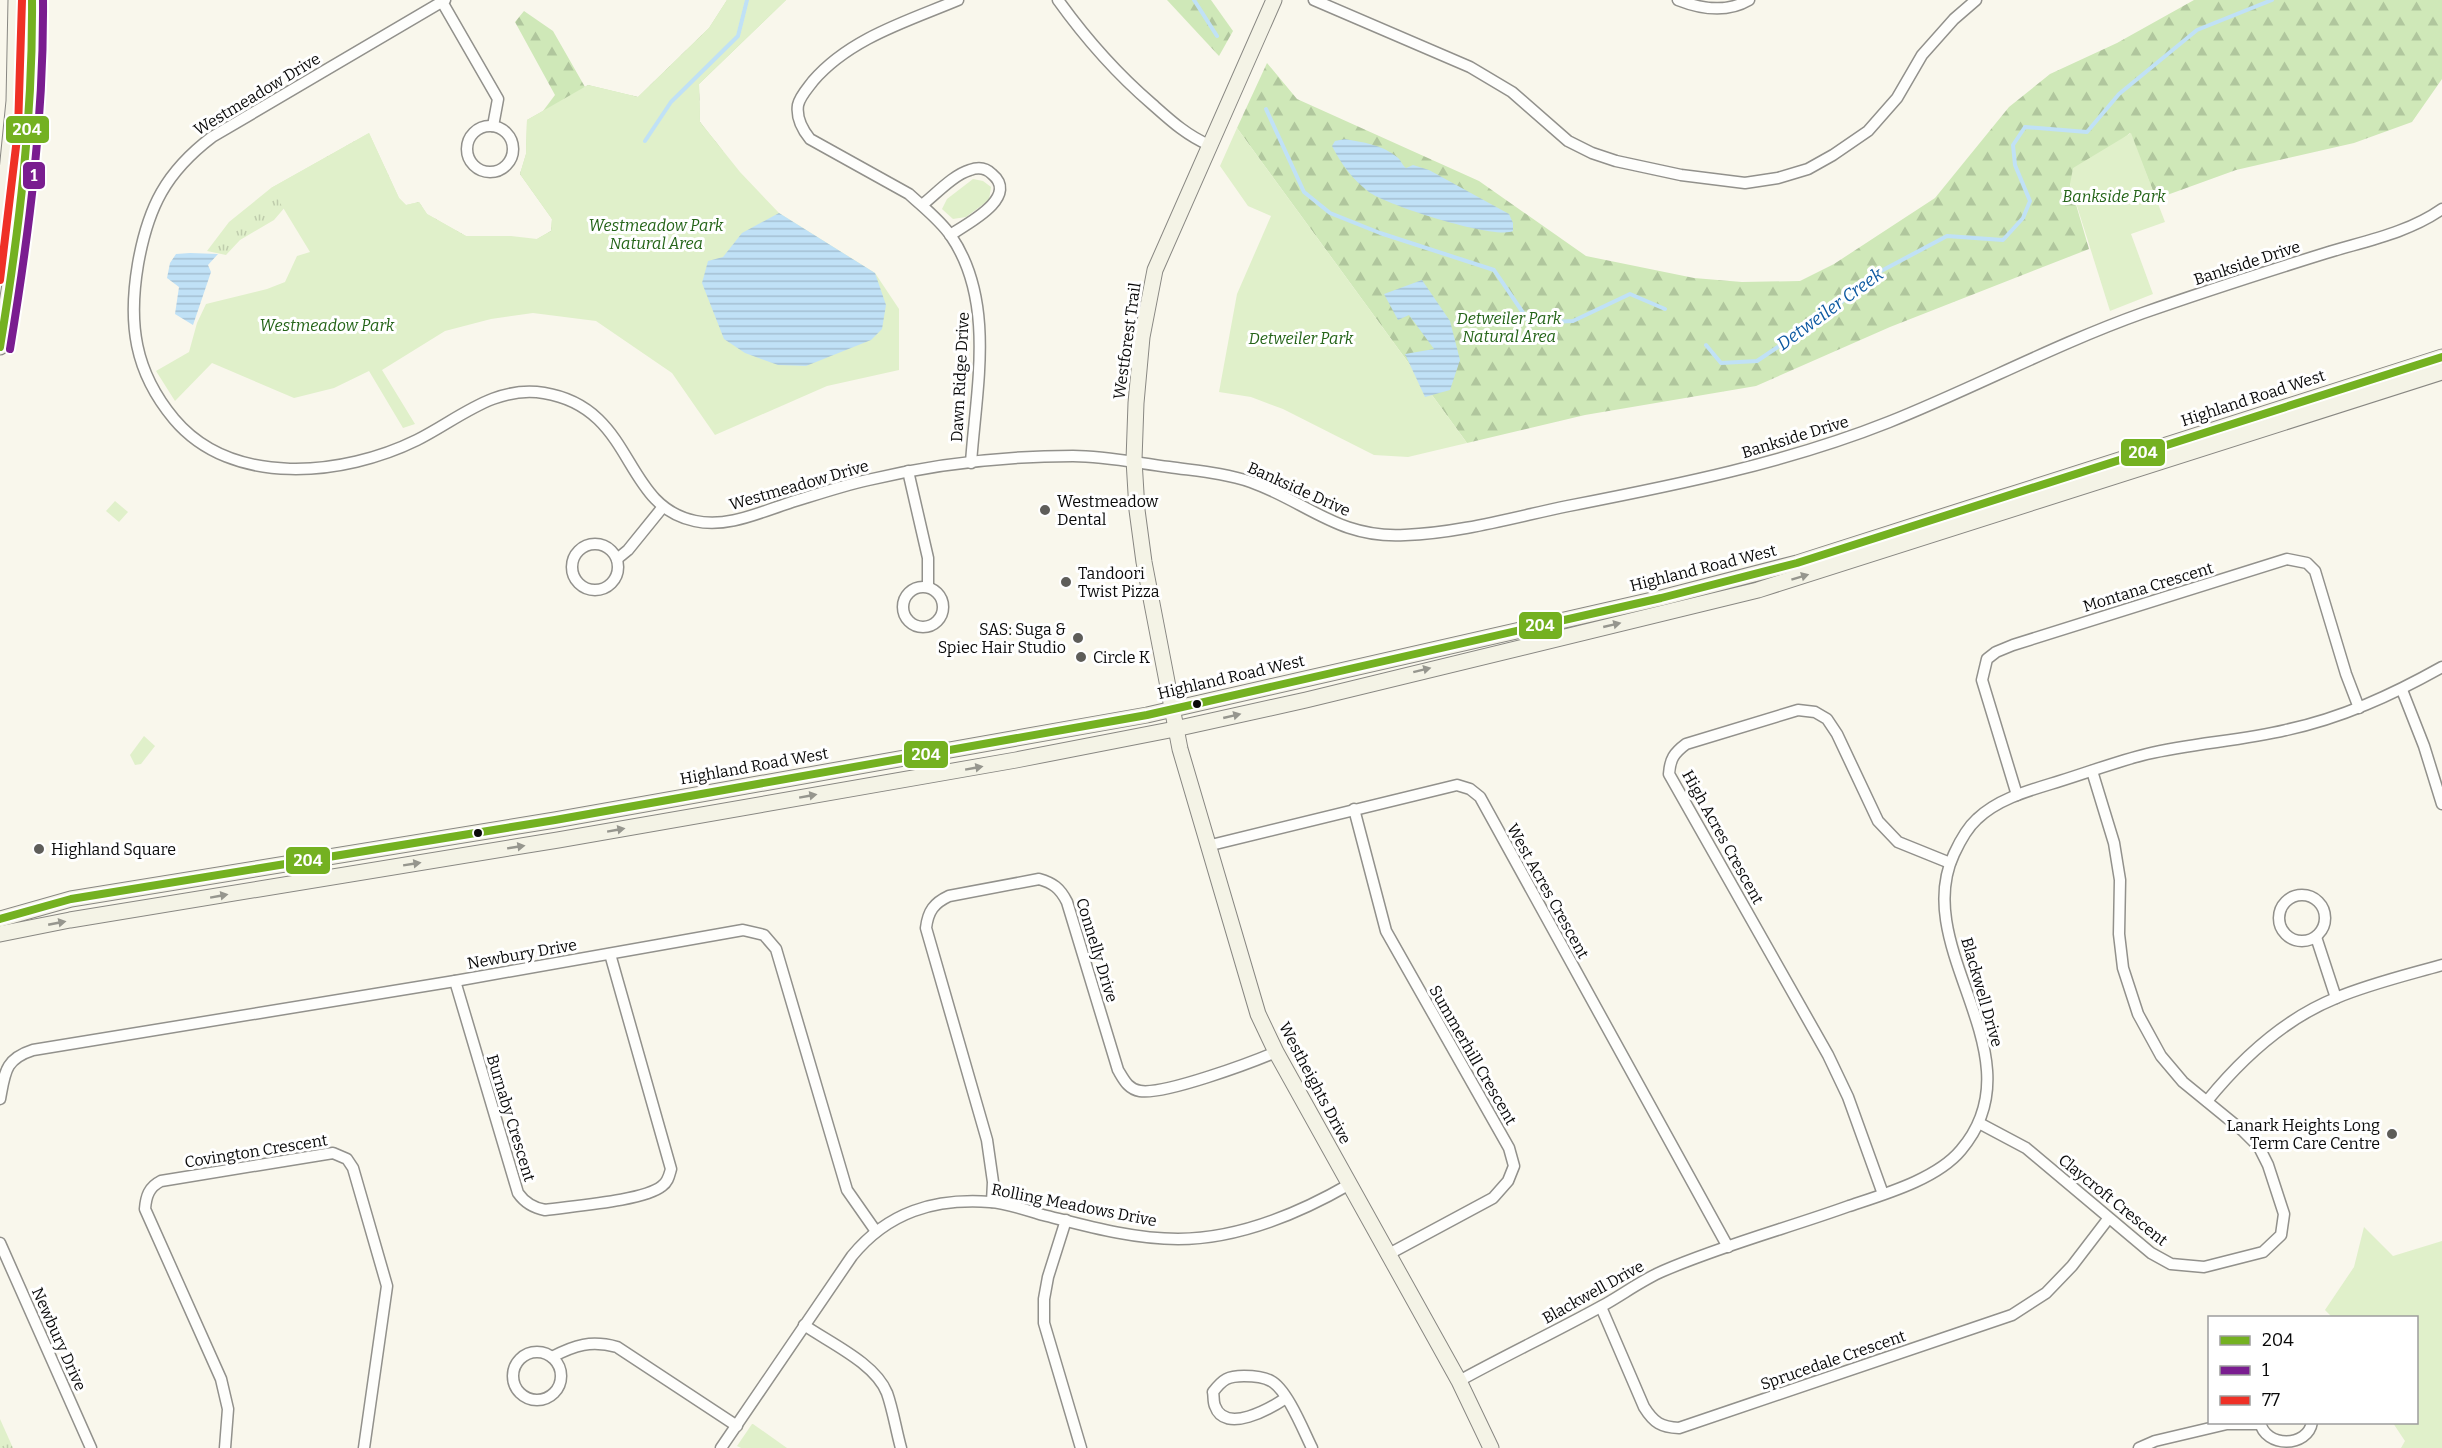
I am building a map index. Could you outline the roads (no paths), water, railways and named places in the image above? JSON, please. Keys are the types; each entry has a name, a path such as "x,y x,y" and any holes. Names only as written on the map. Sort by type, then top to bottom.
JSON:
{"main road":[{"path":"0,241 14,100 15,0"},
{"path":"0,347 19,232 29,122 32,0"},
{"name":"Westforest Trail","path":"1171,709 1144,562 1137,510 1134,460 1142,337 1155,270 1274,0"},
{"name":"Highland Road West","path":"0,919 71,899 555,820 1171,709 1722,584 1877,538 2442,357"},
{"name":"Highland Road West","path":"0,934 70,920 558,840 1004,762 1175,729 1305,700 1758,590 2442,372"},
{"name":"Westheights Drive","path":"1171,709 1207,846 1258,1014 1276,1052 1387,1255 1459,1381 1491,1448"}],"street":[{"path":"443,0 498,99 493,126"},
{"name":"Westmeadow Drive","path":"443,0 212,137 190,154 172,174 155,203 143,236 132,298 136,350 156,392 180,426 208,447 240,462 266,468 294,470 322,468 383,454 414,441 486,400 502,395 537,392 553,395 581,406 603,423 616,438 645,486 662,508 683,518 706,524 731,522 837,488 908,471 971,463 1071,456 1134,460"},
{"name":"Dawn Ridge Drive","path":"958,0 863,41 837,59 816,78 804,93 798,104 798,117 801,128 810,139 909,194 922,205 950,235 969,272 980,320 971,463"},
{"path":"1058,0 1107,64 1185,133 1209,145"},
{"path":"1314,0 1470,67 1512,92 1569,141 1592,153 1616,161 1670,172 1745,183 1778,178 1808,169 1868,131 1897,99 1922,55 1954,19 1976,0"},
{"path":"1678,0 1707,8 1723,9 1740,6 1749,0"},
{"path":"493,126 507,132 511,139 513,154 505,166 498,170 483,171 471,162 468,155 468,140 478,128 493,126"},
{"path":"922,205 969,170 985,169 993,174 1000,190 998,198 991,207 950,235"},
{"name":"Bankside Drive","path":"1134,460 1240,478 1257,484 1347,529 1377,534 1408,535 1461,528 1691,482 1826,444 1895,420 2103,328 2408,228 2442,209"},
{"path":"908,471 928,558 928,587"},
{"path":"617,559 628,550 662,508"},
{"path":"598,544 606,547 617,559 617,574 614,581 600,590 591,591 581,586 575,580 571,570 574,556 586,545 598,544"},
{"name":"Montana Crescent","path":"2017,795 1982,680 1987,659 1996,652 2013,645 2286,559 2307,563 2315,571 2346,674 2359,708"},
{"name":"Blackwell Drive","path":"1459,1381 1601,1307 1660,1272 1883,1194 1936,1171 1960,1151 1979,1123 1988,1092 1984,1048 1943,906 1950,863 1967,830 1977,818 2017,795 2145,755 2285,731 2359,708 2402,690 2442,667"},
{"path":"2402,690 2424,746 2442,804"},
{"name":"High Acres Crescent","path":"1883,1194 1848,1097 1828,1054 1670,774 1670,761 1686,744 1798,710 1815,712 1827,719 1837,734 1878,821 1898,842 1950,863"},
{"name":"Claycroft Crescent","path":"1979,1123 2026,1148 2108,1219 2151,1253 2171,1263 2187,1267 2204,1267 2263,1252 2277,1240 2283,1231 2284,1214 2268,1165 2259,1147 2183,1082 2161,1056 2138,1014 2123,968 2119,934 2120,880 2114,843 2092,771"},
{"name":"West Acres Crescent","path":"1207,846 1457,785 1470,789 1480,797 1728,1247"},
{"name":"Summerhill Crescent","path":"1354,809 1386,931 1498,1127 1509,1148 1514,1166 1508,1181 1494,1198 1387,1255"},
{"name":"Connelly Drive","path":"992,1202 993,1182 987,1140 926,928 927,915 936,902 949,896 1039,879 1051,883 1062,891 1118,1070 1127,1085 1140,1091 1158,1090 1252,1062 1276,1052"},
{"path":"2298,894 2311,896 2323,907 2324,928 2316,938 2307,942 2296,941 2281,931 2279,910 2288,898 2298,894"},
{"name":"Newbury Drive","path":"0,1099 10,1062 20,1054 33,1050 455,981 744,930 764,935 776,949 847,1190 875,1230"},
{"path":"2316,938 2336,998"},
{"name":"Burnaby Crescent","path":"455,981 518,1193 523,1200 538,1209 545,1210 637,1196 664,1185 671,1169 610,954"},
{"path":"2207,1101 2254,1050 2294,1020 2336,998 2442,965"},
{"name":"Covington Crescent","path":"225,1448 228,1408 221,1379 146,1209 146,1199 154,1184 161,1181 333,1153 347,1159 353,1168 387,1286 364,1448"},
{"name":"Rolling Meadows Drive","path":"721,1448 852,1256 875,1230 892,1219 937,1204 992,1202 1137,1236 1179,1239 1217,1235 1281,1219 1303,1210 1350,1184"},
{"name":"Sprucedale Crescent","path":"1601,1307 1644,1407 1652,1419 1663,1427 1679,1428 2012,1315 2046,1293 2072,1266 2108,1219"},
{"path":"1066,1220 1048,1277 1044,1299 1044,1323 1081,1448"},
{"name":"Newbury Drive","path":"0,1243 91,1448"},
{"path":"804,1325 878,1377 886,1393 901,1448"},
{"path":"552,1357 573,1346 603,1343 617,1347 736,1426"},
{"path":"533,1352 541,1352 552,1357 561,1370 561,1379 556,1391 542,1400 533,1401 516,1390 513,1381 514,1366 518,1361 533,1352"},
{"path":"1286,1398 1266,1411 1237,1420 1223,1416 1215,1407 1213,1392 1223,1379 1232,1376 1252,1376 1273,1382 1286,1398 1312,1448"},
{"path":"2139,1448 2155,1441 2227,1424"},
{"path":"2260,1424 2267,1439 2274,1445 2288,1448 2302,1443 2308,1436 2311,1424"}],"water":[{"path":"1345,139 1385,150 1398,158 1406,168 1413,165 1429,170 1509,214 1513,223 1513,231 1485,231 1464,226 1379,198 1357,182 1336,153 1332,146 1335,141"},
{"path":"779,213 875,273 886,305 882,329 871,340 806,366 778,365 745,353 724,339 702,283 708,261 723,257 742,233"},
{"path":"176,254 218,254 208,265 211,272 193,325 175,314 179,287 167,278 170,263"},
{"path":"1422,280 1450,321 1460,360 1450,390 1425,397 1405,354 1434,349 1409,315 1398,320 1384,294"}],"waterway":[{"path":"645,141 671,102 738,36 747,0"},
{"name":"Detweiler Creek","path":"1194,0 1217,36"},
{"name":"Detweiler Creek","path":"1706,345 1721,363 1757,361 1834,309 1868,278 1947,236 2003,240 2023,218 2030,201 2015,165 2013,145 2025,127 2087,132 2119,94 2197,30 2272,0"},
{"name":"Detweiler Creek","path":"1266,109 1304,192 1330,213 1380,233 1494,270 1530,323 1573,321 1630,294 1665,309"}],"place":[{"name":"Westmeadow Dental","path":"1045,510"},
{"name":"Tandoori Twist Pizza","path":"1066,582"},
{"name":"SAS: Suga & Spiec Hair Studio","path":"1078,638"},
{"name":"Circle K","path":"1081,657"},
{"name":"Highland Square","path":"39,849"},
{"name":"Lanark Heights Long Term Care Centre","path":"2392,1134"}],"park label":[{"name":"Bankside Park","path":"2114,196"},
{"name":"Westmeadow Park Natural Area","path":"656,234"},
{"name":"Westmeadow Park","path":"327,325"},
{"name":"Detweiler Park Natural Area","path":"1509,327"},
{"name":"Detweiler Park","path":"1301,338"}]}
